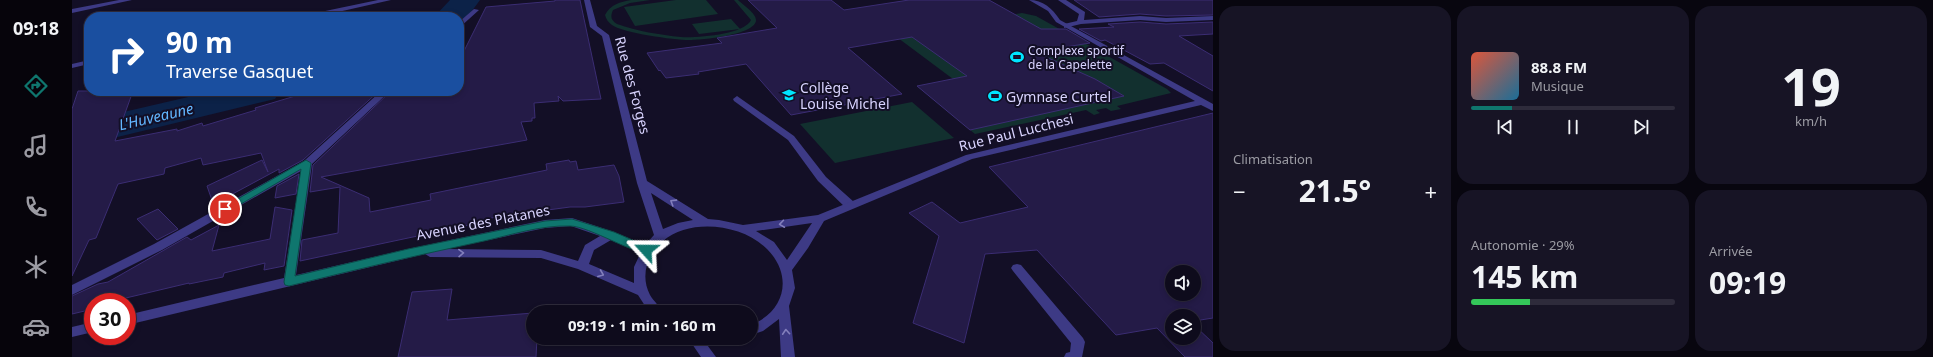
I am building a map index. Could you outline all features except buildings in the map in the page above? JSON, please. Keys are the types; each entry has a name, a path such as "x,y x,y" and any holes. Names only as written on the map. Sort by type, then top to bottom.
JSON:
{"street":[{"path":"72,11 130,0"},
{"path":"330,12 388,0"},
{"name":"Rue des Forges","path":"587,0 594,27 605,35 642,183 660,236"},
{"path":"1032,0 1050,10 1058,21 1213,108"},
{"path":"1061,0 1083,13 1080,22"},
{"path":"464,21 476,10"},
{"path":"1068,26 1080,22 1140,18 1166,20 1213,18"},
{"path":"72,66 84,63"},
{"path":"72,290 158,247 306,163 322,151 381,96"},
{"path":"737,99 791,138 822,179 850,205"},
{"name":"Rue Paul Lucchesi","path":"744,229 820,218 970,157 1202,102"},
{"path":"289,282 306,163"},
{"path":"642,183 704,222"},
{"path":"786,268 804,245 820,218"},
{"name":"Avenue des Platanes","path":"136,318 408,253 545,224 572,222 610,235 646,250"},
{"path":"650,305 641,290 639,269 646,250 660,236 678,227 704,222 726,223 744,229 770,245 786,268 789,282 784,307 788,357"},
{"path":"582,266 589,248 610,235"},
{"name":"Avenue des Platanes","path":"408,253 541,254 582,266 641,290"},
{"path":"1017,268 1078,342 1076,356 1071,357"},
{"path":"758,328 784,307"},
{"path":"72,332 84,329"},
{"path":"700,345 709,357"}],"green space":[{"path":"631,0 650,0 630,3 613,10 611,16 612,20 617,24 657,34 697,37 730,32 739,29 747,25 751,20 734,0 738,0 749,9 756,20 754,25 738,33 715,38 689,40 649,36 618,28 609,23 605,15 613,6"},
{"path":"676,0 706,0 718,14 635,26 624,7"},
{"name":"Complexe sportif de la Capelette","path":"1022,13 1036,16 1167,89 1171,93 1117,106 1121,109 1111,111 1106,108 1096,110 1100,113 1094,115 1086,110 975,134 917,86 953,79 894,35"},
{"path":"731,19 740,29 699,34 692,24"},
{"path":"912,102 954,138 835,163 800,124"}],"waterway":[{"name":"L'Huveaune","path":"456,12 465,0"},
{"name":"L'Huveaune","path":"72,136 241,96"}],"place":[{"name":"Complexe sportif de la Capelette","path":"1017,57"},
{"name":"Collège Louise Michel","path":"789,95"},
{"name":"Gymnase Curtel","path":"995,96"}],"route":[{"path":"225,209 306,163 289,282 408,253 545,224 572,222 610,235 646,250"}]}
